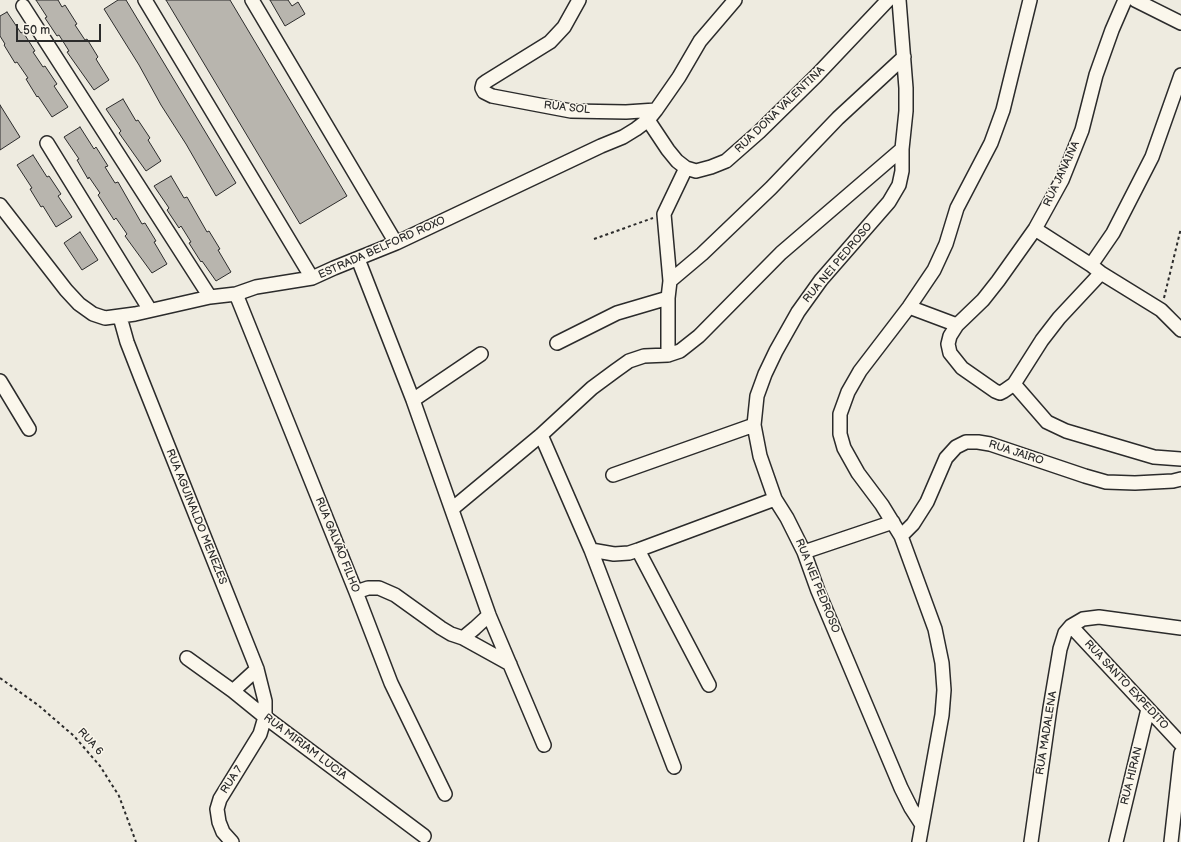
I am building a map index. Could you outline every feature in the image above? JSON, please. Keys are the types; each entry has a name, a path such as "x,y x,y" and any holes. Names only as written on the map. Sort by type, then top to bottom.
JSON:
{"street":[{"path":"145,0 312,278"},
{"path":"252,0 396,243"},
{"name":"RUA SOL","path":"579,0 564,27 550,42 487,81 482,88 484,92 492,96 571,111 626,112 652,115"},
{"name":"ESTRADA BELFORD ROXO","path":"0,204 66,290 79,304 93,314 105,318 120,317 210,297 236,294 256,287 312,278 396,243 623,137 652,115 678,78 700,41 735,0"},
{"name":"RUA DONA VALENTINA","path":"686,168 696,171 726,161 759,132 888,0"},
{"name":"RUA NEI PEDROSO","path":"899,0 906,88 902,171 899,185 889,202 821,280 798,312 776,351 757,396 754,425 760,456 775,499 787,518 804,552 821,598 901,788 922,825"},
{"path":"919,842 942,715 944,690 942,663 935,629 901,536 882,505 858,473 844,448 840,434 840,414 848,392 860,371 909,307 934,270 946,244 957,208 991,143 1003,110 1030,0"},
{"name":"RUA JANAINA","path":"1014,384 1000,393 962,368 954,360 948,348 950,336 957,325 983,300 1035,229 1054,196 1072,158 1082,130 1096,75 1112,30 1125,0"},
{"path":"1135,0 1181,23"},
{"path":"23,6 210,297"},
{"path":"670,281 702,254 771,188 838,118 904,57"},
{"path":"1091,265 1113,233 1152,157 1181,75"},
{"path":"652,115 668,150 677,161 686,168 664,214 670,281 668,298 668,355"},
{"path":"47,143 150,310"},
{"path":"452,509 541,435 592,388 629,362 644,356 668,355 680,351 699,336 781,253 902,149"},
{"path":"1035,229 1161,310 1181,330"},
{"path":"358,259 413,400 489,615 544,745"},
{"path":"1102,273 1059,318 1042,340 1014,384 1047,422 1066,431 1154,457 1181,459"},
{"name":"RUA GALVÃO FILHO","path":"236,294 391,683 445,794"},
{"path":"557,343 617,313 668,298"},
{"path":"909,307 957,325"},
{"name":"RUA AGUINALDO MENEZES","path":"120,317 127,342 141,378 257,669 265,701 265,718"},
{"path":"413,400 481,354"},
{"path":"0,381 29,429"},
{"path":"613,475 754,425"},
{"path":"541,435 591,550 674,767"},
{"name":"RUA JAIRO","path":"901,536 913,524 926,502 946,458 956,447 966,442 990,444 1106,482 1135,483 1173,481 1181,479"},
{"path":"591,550 614,554 629,553 775,499"},
{"path":"804,552 893,522"},
{"path":"638,550 709,685"},
{"path":"356,592 368,588 379,588 395,595 441,628 451,634 463,638 510,664"},
{"path":"463,638 489,615"},
{"path":"1071,626 1083,619 1098,617 1181,628"},
{"name":"RUA SANTO EXPEDITO","path":"1071,626 1181,744"},
{"name":"RUA MADALENA","path":"1031,842 1060,649 1066,633 1071,626"},
{"name":"RUA MIRIAM LUCIA","path":"186,658 233,691 265,718 424,836"},
{"path":"233,691 257,669"},
{"name":"RUA HIRAN","path":"1116,842 1148,709"},
{"name":"RUA 7","path":"232,842 223,832 219,822 217,809 220,799 255,744 265,718"},
{"path":"1171,842 1181,753"}],"path":[{"path":"594,239 664,214"},
{"path":"1161,310 1181,228"},
{"name":"RUA 6","path":"0,678 38,705 74,736 100,766 119,796 136,842"}],"building":[{"path":"36,0 58,0 62,7 65,5 77,24 75,25 85,40 87,39 98,57 96,59 109,80 94,90 67,52 69,51 59,35 57,36 45,18 47,17"},
{"path":"118,0 126,0 236,183 216,196 186,144 161,105 139,65 104,9"},
{"path":"166,0 230,0 347,196 300,224"},
{"path":"270,0 288,0 292,6 298,2 305,14 285,26"},
{"path":"7,12 21,33 23,32 35,51 33,52 43,67 45,66 57,84 54,86 68,107 52,117 38,96 37,97 26,79 28,78 17,62 15,63 0,36 0,16"},
{"path":"123,99 136,121 138,120 150,138 148,140 161,161 146,171 119,133 121,131 106,109"},
{"path":"0,105 20,137 0,150"},
{"path":"80,127 94,149 96,147 108,166 105,167 115,183 118,182 142,224 145,223 156,241 154,242 167,264 152,273 125,236 127,234 116,218 114,220 98,195 100,193 89,177 88,179 77,160 79,159 64,137"},
{"path":"33,155 47,177 49,176 61,194 58,196 72,217 56,227 43,206 41,207 30,189 32,188 17,165"},
{"path":"171,176 184,198 187,197 207,232 209,231 231,272 216,281 202,261 201,262 189,243 191,242 181,226 179,228 167,210 169,208 154,186"},
{"path":"80,232 98,260 82,270 64,243"}]}
